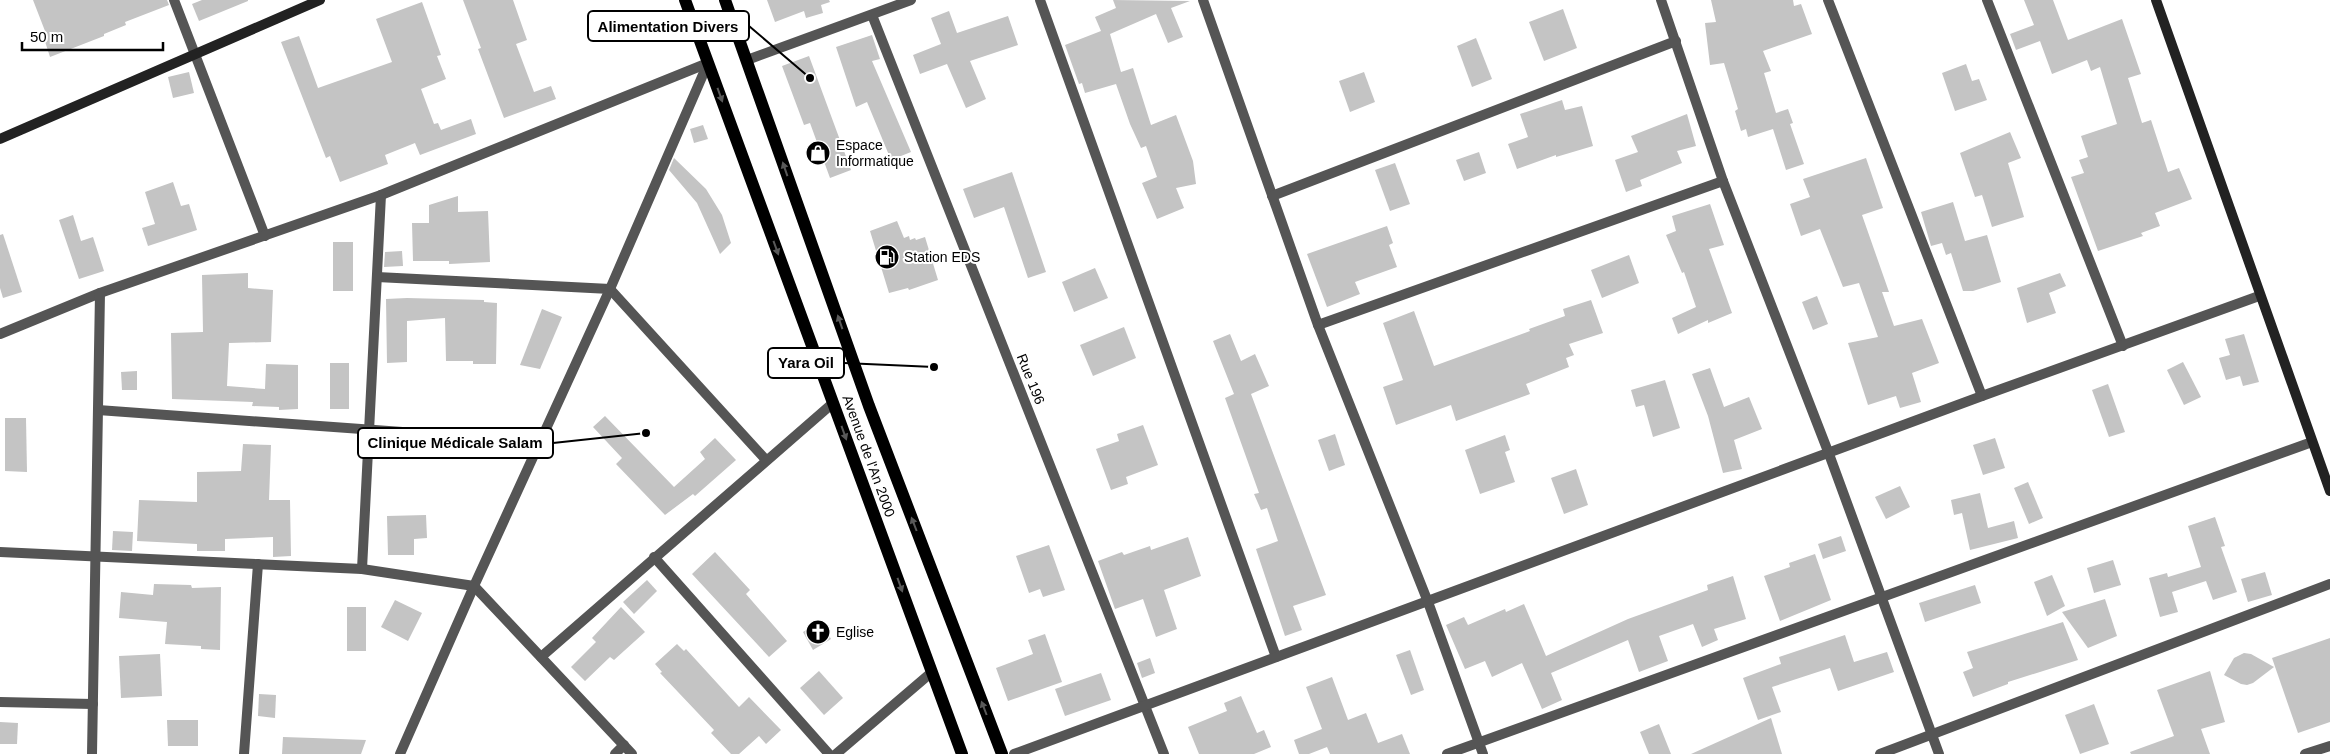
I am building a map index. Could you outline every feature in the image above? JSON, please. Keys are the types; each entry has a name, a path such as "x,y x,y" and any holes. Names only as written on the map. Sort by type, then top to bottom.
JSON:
{"main road":[{"name":"Avenue de l'An 2000","path":"685,0 962,754"},
{"name":"Avenue de l'An 2000","path":"725,0 869,406 1002,754"}],"street":[{"path":"174,0 264,236"},
{"path":"0,139 320,0"},
{"path":"747,60 911,0"},
{"path":"1040,0 1276,657"},
{"path":"1203,0 1318,326 1428,602 1483,754"},
{"path":"1661,0 1723,181 1830,454 1938,754"},
{"path":"1828,0 1982,396"},
{"path":"1987,0 2123,346"},
{"path":"2156,0 2330,491"},
{"name":"Rue 196","path":"872,15 1164,754"},
{"path":"1272,196 1676,41"},
{"path":"0,334 100,293 381,195 708,63"},
{"path":"400,754 474,586 610,289 708,63"},
{"path":"1318,326 1723,181"},
{"path":"362,569 381,195"},
{"path":"377,276 610,289 766,460"},
{"path":"92,754 100,293"},
{"path":"1014,754 1830,454 1982,396 2260,296"},
{"path":"541,657 833,403"},
{"path":"98,410 540,442"},
{"path":"1447,754 2312,442"},
{"path":"0,552 362,569 474,586 632,754"},
{"path":"654,558 829,754"},
{"path":"244,754 258,564"},
{"path":"1880,754 2330,584"},
{"path":"836,754 932,672"},
{"path":"0,702 92,704"},
{"path":"615,754 624,745"},
{"path":"2305,754 2330,746"}],"building":[{"path":"33,0 167,0 169,5 125,22 126,25 104,34 104,36 50,57 42,32 45,31"},
{"path":"202,0 248,1 199,21 192,4"},
{"path":"463,0 513,0 527,40 516,44 534,92 551,86 556,99 504,118 478,49 481,48"},
{"path":"767,0 829,0 830,2 821,5 823,13 806,18 804,11 775,22"},
{"path":"1113,0 1190,1 1171,8 1183,37 1168,43 1156,14 1110,34 1121,72 1133,68 1151,125 1176,115 1193,161 1196,184 1176,188 1184,208 1157,219 1142,183 1157,177 1146,146 1141,148 1130,124 1116,84 1085,93 1082,83 1079,84 1065,45 1101,31 1095,17 1116,8"},
{"path":"1711,0 1793,0 1794,6 1801,4 1812,34 1763,51 1771,71 1764,73 1776,113 1788,109 1793,123 1790,124 1804,164 1786,170 1773,129 1748,137 1746,129 1741,131 1735,111 1738,109 1724,63 1710,65 1705,23 1716,22"},
{"path":"2024,0 2053,0 2068,40 2122,19 2141,74 2128,78 2142,123 2151,120 2168,172 2179,168 2192,199 2155,213 2160,226 2141,233 2143,236 2098,251 2071,177 2084,173 2079,160 2088,157 2081,136 2117,124 2100,67 2091,71 2087,60 2052,74 2040,41 2016,50 2010,34 2034,25"},
{"path":"422,2 441,55 437,56 446,79 421,89 434,124 438,123 441,130 471,119 476,134 420,155 415,143 385,155 388,164 340,182 330,156 326,158 281,42 299,36 318,88 392,62 376,19"},
{"path":"1563,9 1577,48 1544,61 1529,22"},
{"path":"949,11 957,33 1008,16 1018,45 970,61 986,99 966,108 947,64 920,74 913,55 941,44 931,18"},
{"path":"872,35 880,59 872,61 911,152 891,160 867,102 856,107 836,47"},
{"path":"1476,38 1492,79 1472,87 1457,46"},
{"path":"809,56 851,170 830,178 810,123 804,125 782,66"},
{"path":"1966,64 1972,81 1979,79 1987,100 1955,111 1942,73"},
{"path":"189,72 194,93 173,98 168,77"},
{"path":"1364,72 1375,102 1350,112 1339,81"},
{"path":"1562,100 1565,110 1582,106 1593,146 1556,157 1556,155 1517,169 1508,144 1528,137 1520,114"},
{"path":"1687,114 1696,146 1677,151 1682,163 1640,180 1642,186 1626,192 1615,160 1638,152 1631,136"},
{"path":"703,125 708,139 694,143 690,129"},
{"path":"2010,132 2021,158 2008,163 2024,217 1992,227 1982,195 1975,197 1960,153"},
{"path":"1479,152 1486,173 1464,181 1456,160"},
{"path":"674,158 706,189 722,215 731,243 720,254 697,203 669,170"},
{"path":"1866,158 1883,208 1862,215 1889,292 1882,292 1894,326 1922,319 1939,363 1912,373 1921,402 1900,408 1896,396 1868,405 1848,343 1878,337 1859,283 1843,287 1820,229 1801,236 1790,204 1810,197 1803,179"},
{"path":"1395,163 1410,204 1390,211 1375,170"},
{"path":"1012,172 1046,272 1028,278 1004,207 974,218 963,189"},
{"path":"173,182 181,206 189,204 197,230 148,246 142,228 155,224 145,192"},
{"path":"458,196 458,212 488,211 490,262 449,264 449,261 413,261 412,223 429,223 429,205"},
{"path":"1953,202 1965,241 1987,235 2001,282 1973,291 1963,291 1951,253 1946,255 1942,243 1931,246 1921,212"},
{"path":"1710,204 1724,245 1709,249 1732,313 1708,323 1708,320 1678,334 1672,318 1696,307 1684,272 1682,273 1666,235 1676,231 1672,216"},
{"path":"73,215 81,241 93,237 104,271 79,279 59,220"},
{"path":"897,221 904,238 909,236 910,240 915,238 916,240 925,237 938,280 909,290 908,288 889,293 870,231"},
{"path":"1387,226 1393,243 1389,245 1397,267 1355,282 1360,294 1327,307 1307,254"},
{"path":"3,234 22,292 3,298 0,288 0,235"},
{"path":"333,242 353,242 353,291 333,291"},
{"path":"402,251 403,266 384,267 385,252"},
{"path":"1629,255 1639,283 1602,298 1591,270"},
{"path":"1095,268 1108,298 1074,312 1062,282"},
{"path":"248,273 248,288 273,290 271,342 229,343 227,386 265,389 266,364 298,365 298,409 279,410 279,407 252,406 253,402 172,399 171,333 203,332 202,275"},
{"path":"2060,273 2066,286 2049,293 2056,313 2027,323 2017,288"},
{"path":"1817,296 1828,324 1813,330 1802,302"},
{"path":"386,299 484,300 484,302 497,303 496,364 473,364 473,361 446,361 445,318 407,321 407,362 387,363"},
{"path":"1591,300 1603,333 1569,344 1574,355 1566,358 1569,367 1526,384 1530,394 1456,421 1451,405 1396,425 1383,387 1403,380 1383,323 1414,311 1434,366 1530,331 1529,329 1565,316 1563,309"},
{"path":"542,309 562,317 540,369 520,365"},
{"path":"1124,327 1136,358 1093,376 1080,345"},
{"path":"1230,334 1241,361 1255,354 1269,386 1251,394 1326,595 1293,606 1302,630 1285,636 1256,549 1278,541 1267,508 1261,510 1254,494 1259,493 1225,398 1234,394 1213,341"},
{"path":"2244,334 2259,382 2243,386 2240,376 2226,380 2219,358 2230,355 2225,339"},
{"path":"2183,362 2201,397 2184,405 2167,370"},
{"path":"330,363 349,363 349,409 330,409"},
{"path":"1710,368 1724,407 1749,397 1762,429 1734,440 1742,469 1723,473 1708,416 1692,374"},
{"path":"137,371 137,390 122,390 121,372"},
{"path":"1665,380 1680,428 1653,437 1644,405 1636,407 1631,390"},
{"path":"2108,384 2125,432 2109,437 2092,390"},
{"path":"605,416 674,487 705,459 700,452 715,438 736,460 695,496 693,494 665,515 616,464 622,458 593,427"},
{"path":"5,418 26,418 27,472 5,471"},
{"path":"1143,425 1158,465 1126,477 1128,484 1111,490 1096,449 1119,441 1117,434"},
{"path":"1335,434 1345,465 1329,471 1318,440"},
{"path":"1505,435 1510,450 1505,452 1515,482 1480,494 1465,450"},
{"path":"1995,438 2005,468 1983,475 1973,445"},
{"path":"243,444 271,445 269,500 290,500 291,556 273,557 273,537 225,539 225,551 197,551 197,544 137,541 139,500 197,502 197,472 241,471"},
{"path":"1576,469 1588,505 1564,514 1551,478"},
{"path":"2028,482 2043,518 2029,524 2014,488"},
{"path":"1900,486 1910,507 1886,519 1875,497"},
{"path":"1980,493 1988,528 2014,521 2018,538 1970,550 1962,513 1954,515 1951,500"},
{"path":"426,515 427,538 414,539 414,555 388,555 387,516"},
{"path":"2215,517 2225,546 2221,547 2237,592 2213,600 2206,581 2172,592 2178,612 2160,617 2149,578 2167,573 2168,577 2201,567 2188,526"},
{"path":"113,531 133,532 132,551 112,550"},
{"path":"1841,536 1846,551 1823,559 1818,544"},
{"path":"1188,537 1201,576 1164,590 1177,629 1156,637 1143,599 1115,609 1098,561 1122,552 1124,555 1150,546 1151,550"},
{"path":"1049,545 1065,590 1043,597 1040,589 1029,593 1016,556"},
{"path":"715,552 750,590 746,594 787,641 769,657 692,574"},
{"path":"1815,554 1831,600 1780,621 1764,576 1790,567 1789,563"},
{"path":"2113,560 2121,585 2094,593 2087,568"},
{"path":"2265,572 2272,595 2248,602 2241,579"},
{"path":"2052,575 2065,606 2047,616 2034,582"},
{"path":"1733,576 1746,619 1714,629 1718,640 1702,647 1693,624 1659,636 1668,661 1639,672 1628,640 1551,673 1562,700 1542,709 1522,663 1492,677 1485,661 1465,669 1446,625 1464,617 1468,625 1505,609 1506,612 1524,604 1546,656 1628,619 1708,590 1707,585"},
{"path":"647,580 657,591 634,614 623,602"},
{"path":"154,584 191,585 192,588 221,587 220,650 201,649 201,646 165,644 167,622 119,618 121,592 153,595"},
{"path":"1975,585 1981,603 1925,622 1919,603"},
{"path":"2105,599 2117,636 2088,648 2062,612"},
{"path":"395,600 422,613 408,641 381,627"},
{"path":"347,607 366,607 366,651 347,651"},
{"path":"621,607 645,632 614,660 610,657 585,681 571,667 596,642 592,638"},
{"path":"821,621 831,639 813,650 803,632"},
{"path":"2063,622 2078,660 2008,682 2008,684 1973,697 1963,672 1973,668 1967,652"},
{"path":"1045,634 1062,682 1008,701 996,668 1033,654 1028,640"},
{"path":"1845,635 1854,662 1887,652 1894,672 1838,691 1830,668 1772,687 1781,712 1758,720 1743,678 1781,664 1779,657"},
{"path":"2330,638 2330,722 2298,733 2272,658"},
{"path":"677,644 684,651 686,649 739,707 749,697 781,730 766,744 759,736 739,754 731,754 711,733 714,730 660,673 662,672 655,664"},
{"path":"1410,650 1424,690 1411,695 1396,655"},
{"path":"2244,653 2251,654 2274,667 2253,683 2247,685 2224,675 2234,658"},
{"path":"160,654 162,696 121,698 119,656"},
{"path":"1150,658 1155,673 1142,678 1137,663"},
{"path":"819,671 843,698 824,715 800,688"},
{"path":"2210,671 2225,722 2201,729 2210,754 2131,754 2130,752 2174,736 2157,690"},
{"path":"1101,673 1111,700 1065,716 1055,689"},
{"path":"1332,677 1348,720 1366,713 1378,743 1402,734 1410,754 1330,754 1327,747 1309,754 1299,754 1294,740 1322,729 1306,687"},
{"path":"259,694 276,695 275,718 258,716"},
{"path":"1241,696 1257,733 1264,730 1271,747 1254,754 1199,754 1188,727 1227,711 1224,703"},
{"path":"2094,704 2109,744 2080,754 2065,715"},
{"path":"1771,718 1782,754 1691,754"},
{"path":"167,720 198,720 198,746 168,746"},
{"path":"0,722 18,723 17,744 0,744"},
{"path":"1659,724 1671,754 1649,754 1640,732"},
{"path":"283,737 366,740 361,754 282,754"}],"place":[{"name":"Alimentation Divers","path":"810,78"},
{"name":"Espace Informatique","path":"818,153"},
{"name":"Station EDS","path":"887,257"},
{"name":"Yara Oil","path":"934,367"},
{"name":"Clinique Médicale Salam","path":"646,433"},
{"name":"Eglise","path":"818,632"}]}
